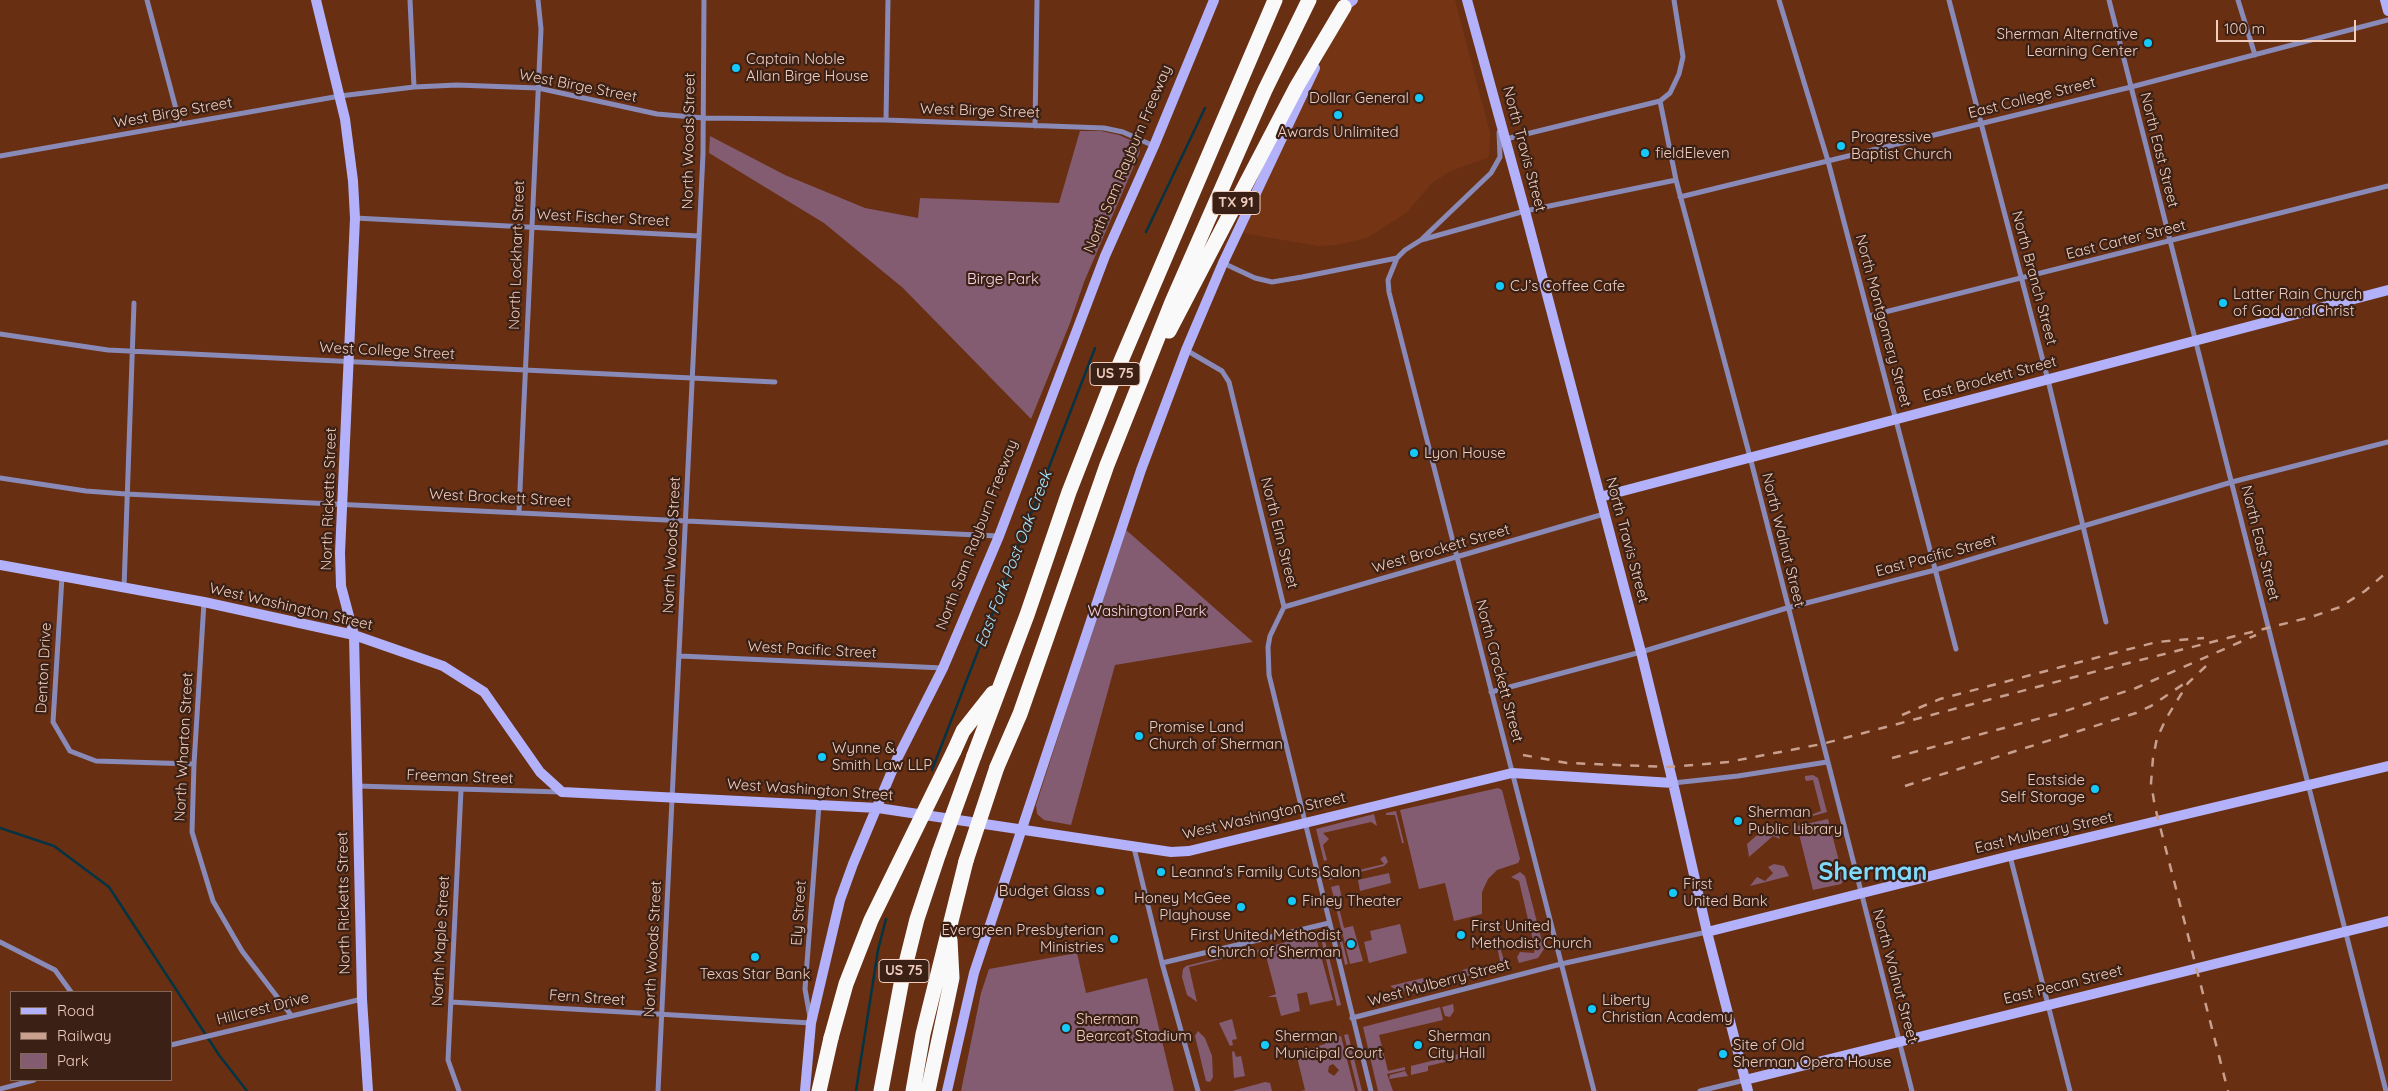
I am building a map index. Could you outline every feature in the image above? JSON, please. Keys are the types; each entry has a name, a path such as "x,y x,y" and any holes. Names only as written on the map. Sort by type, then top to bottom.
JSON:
{"highway":[{"name":"US 75","path":"881,1091 902,979 917,919 974,756 1027,615 1069,492 1112,382 1275,0"},
{"name":"US 75","path":"913,1091 923,1034 966,862 997,767 1020,714 1092,504 1172,302 1264,90 1309,0"},
{"name":"TX 91","path":"1132,401 1297,86 1348,2"},
{"path":"819,1091 846,984 871,920 963,731 1001,682"},
{"path":"928,1091 952,978 950,921"}],"street":[{"path":"147,0 180,124"},
{"name":"North Ricketts Street","path":"316,0 340,96 353,181 355,218 340,553 341,586 354,635 362,999 368,1091"},
{"path":"410,0 414,87"},
{"name":"North Lockhart Street","path":"519,512 541,29 538,0"},
{"name":"North Woods Street","path":"658,1091 693,379 704,118 702,99 704,0"},
{"path":"886,120 888,0"},
{"path":"1035,126 1037,0"},
{"name":"North Sam Rayburn Freeway","path":"805,1091 811,1023 840,900 897,759 943,668 999,536 1105,256 1154,146 1214,0"},
{"name":"North Travis Street","path":"1467,0 1506,138 1641,652 1674,783 1707,932 1748,1091"},
{"path":"1506,138 1660,101 1670,93 1679,74 1682,57 1674,0"},
{"name":"North Montgomery Street","path":"1779,0 1828,161 1956,649"},
{"name":"North Branch Street","path":"1949,0 2048,380 2106,622"},
{"name":"North East Street","path":"2109,0 2386,1091"},
{"path":"2238,0 2255,56"},
{"path":"2385,0 2388,10"},
{"path":"947,1091 974,973 1141,470 1186,350 1223,263 1348,2"},
{"name":"East College Street","path":"1680,197 2131,87 2388,20"},
{"name":"West Birge Street","path":"0,156 340,96 414,87 500,85 538,88 657,114 704,118 886,120 1104,128 1123,132 1154,146"},
{"name":"North Walnut Street","path":"1660,101 1680,197 1750,457 1860,894 1912,1091"},
{"path":"1223,263 1255,278 1272,282 1397,258 1405,250 1421,240 1490,173 1500,157 1499,114"},
{"path":"1421,240 1525,211 1676,180"},
{"name":"East Carter Street","path":"1869,316 2388,186"},
{"name":"West Fischer Street","path":"355,218 699,236"},
{"name":"North Crockett Street","path":"1397,258 1388,280 1389,292 1594,1091"},
{"name":"East Brockett Street","path":"1600,497 2388,290"},
{"path":"124,588 134,303"},
{"name":"West College Street","path":"0,334 77,346 132,351 775,382"},
{"name":"North Elm Street","path":"1186,350 1222,371 1229,382 1284,607 1270,636 1268,647 1269,675 1371,1091"},
{"name":"East Pacific Street","path":"1491,692 1641,652 1787,608 1935,570 2232,482 2388,442"},
{"name":"West Brockett Street","path":"0,478 86,491 126,494 999,536"},
{"name":"West Brockett Street","path":"1284,607 1457,559 1604,514"},
{"name":"West Washington Street","path":"0,566 204,602 354,635 443,666 484,692 540,772 562,792 877,808 1022,828 1134,848 1171,852 1189,851 1512,773 1674,783"},
{"name":"Denton Drive","path":"62,577 53,722 70,751 96,761 194,764"},
{"name":"North Wharton Street","path":"204,602 194,764 192,832 213,901 242,951 292,1015"},
{"name":"West Pacific Street","path":"680,656 943,668"},
{"path":"1674,783 1738,776 1827,762"},
{"name":"East Mulberry Street","path":"1707,932 2010,856 2388,766"},
{"name":"Freeman Street","path":"356,786 562,792"},
{"name":"North Maple Street","path":"459,1091 448,1060 461,790"},
{"name":"Ely Street","path":"811,1023 806,989 819,805"},
{"path":"1134,848 1162,963 1198,1091"},
{"path":"2010,856 2046,1004 2070,1091"},
{"name":"East Pecan Street","path":"1745,1080 2046,1004 2388,921"},
{"path":"1162,963 1329,923"},
{"name":"West Mulberry Street","path":"1352,1018 1561,964 1707,932"},
{"path":"0,942 55,970 70,991"},
{"name":"Hillcrest Drive","path":"172,1045 362,999"},
{"name":"Fern Street","path":"451,1002 662,1016 811,1023"},
{"path":"1700,1091 1745,1080"},
{"path":"0,1088 30,1081"}],"shaded area":[{"path":"1358,0 1455,0 1490,133 1489,157 1451,171 1432,183 1406,213 1367,238 1336,245 1318,246 1243,233 1342,17"}],"green space":[{"name":"Birge Park","path":"1080,131 1101,131 1119,135 1137,143 1140,152 1084,282 1070,323 1031,419 903,288 824,223 709,153 710,136 785,175 865,208 918,218 920,198 1059,203"},
{"name":"Washington Park","path":"1125,529 1253,642 1115,665 1071,825 1044,820 1037,814 1036,805"},
{"path":"1813,775 1818,778 1827,812 1813,816 1813,814 1821,811 1813,780 1806,781 1805,776"},
{"path":"1498,788 1502,790 1520,859 1518,863 1497,870 1488,879 1482,892 1482,914 1454,921 1445,883 1419,889 1400,810"},
{"path":"1396,811 1404,843 1402,843 1395,815 1386,815 1386,813"},
{"path":"1374,814 1377,826 1371,822 1323,833 1329,839 1323,845 1327,860 1324,861 1316,829"},
{"path":"1828,819 1844,880 1841,884 1813,890 1797,826"},
{"path":"1777,831 1780,839 1773,836 1749,857 1747,844 1756,836"},
{"path":"1384,856 1388,862 1384,866 1329,880 1328,871 1338,875 1384,864 1380,859"},
{"path":"1774,864 1784,866 1789,876 1750,886 1757,877 1765,881 1773,873 1768,867"},
{"path":"1520,872 1525,876 1544,949 1538,958 1519,963 1517,957 1520,952 1534,953 1535,949 1519,881 1511,877"},
{"path":"1389,873 1391,883 1360,891 1358,880"},
{"path":"1339,885 1343,903 1336,905 1331,887"},
{"path":"1336,908 1339,908 1344,928 1353,926 1363,961 1350,964"},
{"path":"1400,924 1407,953 1369,963 1364,942 1372,940 1370,931"},
{"path":"1340,932 1348,964 1345,965 1338,933"},
{"path":"1315,934 1333,1000 1310,1005 1307,992 1297,994 1300,1011 1281,1016 1276,997 1268,997 1276,994 1265,952 1258,954 1257,950"},
{"path":"1320,934 1325,941 1341,1005 1337,1006"},
{"path":"1499,945 1506,966 1498,968 1497,962 1500,961 1497,946"},
{"path":"1241,952 1242,954 1189,967 1197,1002 1187,995 1182,977 1183,969 1186,966"},
{"name":"Sherman Bearcat Stadium","path":"1077,953 1086,993 1147,978 1174,1091 961,1091 981,993 989,969"},
{"path":"1478,966 1480,973 1464,977 1462,970"},
{"path":"1423,978 1425,986 1400,992 1390,986"},
{"path":"1453,1004 1454,1011 1450,1017 1445,1016 1442,1007"},
{"path":"1440,1007 1443,1020 1379,1035 1388,1071 1405,1067 1405,1070 1387,1074 1393,1091 1378,1091 1363,1027"},
{"path":"1232,1019 1237,1039 1232,1040 1233,1045 1230,1046 1219,1023"},
{"path":"1198,1031 1205,1038 1212,1056 1213,1077 1210,1082 1206,1081 1195,1036"},
{"path":"1348,1034 1362,1091 1358,1091 1344,1035"},
{"path":"1341,1036 1355,1091 1301,1091 1305,1090 1296,1053 1325,1044 1328,1039","holes":["1333,1064 1339,1070 1334,1076 1328,1072 1329,1066"]},
{"path":"1464,1048 1466,1057 1428,1066 1428,1071 1411,1075 1411,1066 1459,1054"},
{"path":"1234,1051 1236,1057 1241,1056 1245,1076 1234,1078 1232,1052"},
{"path":"1405,1071 1408,1076 1389,1079 1390,1075"},
{"path":"1265,1082 1270,1083 1272,1091 1232,1091"}],"waterway":[{"name":"East Fork Post Oak Creek","path":"1146,232 1205,108"},
{"name":"East Fork Post Oak Creek","path":"932,770 1095,348"},
{"path":"0,828 54,846 109,887 219,1055 247,1091"},
{"name":"East Fork Post Oak Creek","path":"856,1091 878,950 886,919"}],"railway":[{"path":"1523,755 1567,763 1669,767 1728,762 1822,744 2311,617 2340,607 2365,591 2388,571"},
{"path":"1892,758 2056,714 2136,688 2256,635"},
{"path":"1902,715 1940,699 2157,642 2204,638"},
{"path":"2206,666 2188,683 2167,717 2157,738 2151,783 2155,807 2228,1091"},
{"path":"1905,786 2136,713 2151,706 2185,683"}],"place":[{"name":"Sherman Alternative Learning Center","path":"2148,43"},
{"name":"Captain Noble Allan Birge House","path":"736,68"},
{"name":"Dollar General","path":"1419,98"},
{"name":"Awards Unlimited","path":"1338,115"},
{"name":"Progressive Baptist Church","path":"1841,146"},
{"name":"fieldEleven","path":"1645,153"},
{"name":"CJ’s Coffee Cafe","path":"1500,286"},
{"name":"Latter Rain Church of God and Christ","path":"2223,303"},
{"name":"Lyon House","path":"1414,453"},
{"name":"Promise Land Church of Sherman","path":"1139,736"},
{"name":"Wynne & Smith Law LLP","path":"822,757"},
{"name":"Eastside Self Storage","path":"2095,789"},
{"name":"Sherman Public Library","path":"1738,821"},
{"name":"Leanna's Family Cuts Salon","path":"1161,872"},
{"name":"Budget Glass","path":"1100,891"},
{"name":"First United Bank","path":"1673,893"},
{"name":"Finley Theater","path":"1292,901"},
{"name":"Honey McGee Playhouse","path":"1241,907"},
{"name":"First United Methodist Church","path":"1461,935"},
{"name":"Evergreen Presbyterian Ministries","path":"1114,939"},
{"name":"First United Methodist Church of Sherman","path":"1351,944"},
{"name":"Texas Star Bank","path":"755,957"},
{"name":"Liberty Christian Academy","path":"1592,1009"},
{"name":"Sherman Bearcat Stadium","path":"1066,1028"},
{"name":"Sherman Municipal Court","path":"1265,1045"},
{"name":"Sherman City Hall","path":"1418,1045"},
{"name":"Site of Old Sherman Opera House","path":"1723,1054"}],"district":[{"name":"Sherman","path":"1873,872"}]}
